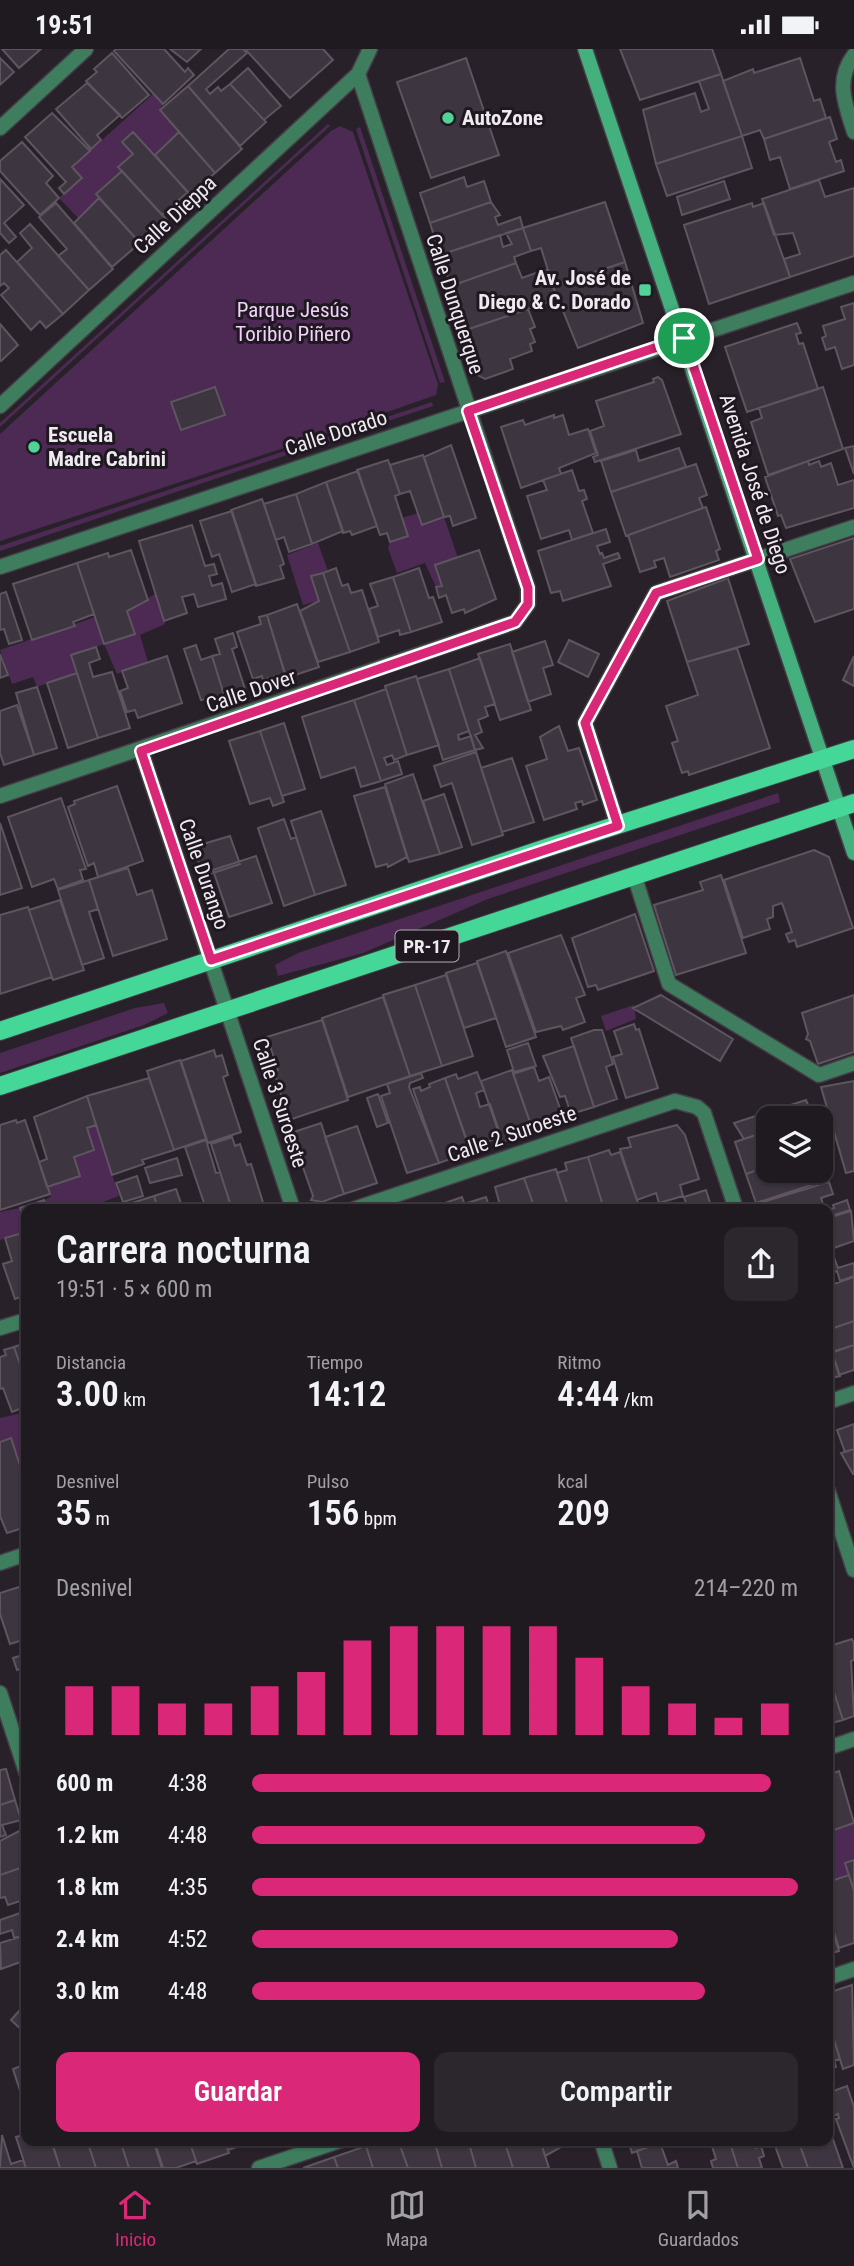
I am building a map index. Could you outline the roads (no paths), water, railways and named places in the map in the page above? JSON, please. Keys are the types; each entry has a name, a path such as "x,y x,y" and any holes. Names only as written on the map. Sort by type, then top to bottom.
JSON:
{"main road":[{"name":"Avenida José de Diego","path":"585,49 824,759 846,806 854,853"},
{"name":"PR-17","path":"0,1031 854,749"},
{"name":"PR-17","path":"0,1086 846,806"}],"street":[{"path":"0,128 86,49"},
{"name":"Calle Dieppa","path":"0,406 358,74 370,49"},
{"path":"854,55 844,70 842,85 854,132"},
{"name":"Calle Dunquerque","path":"358,74 528,588 528,604 515,622"},
{"name":"Calle Dorado","path":"0,568 854,283"},
{"path":"618,826 585,723 656,593 854,527"},
{"name":"Calle Dover","path":"0,796 141,751 515,622"},
{"name":"Calle Durango","path":"141,751 227,1011"},
{"path":"635,878 669,984 820,1075 854,1063"},
{"name":"Calle 3 Suroeste","path":"227,1011 291,1204"},
{"name":"Calle 2 Suroeste","path":"369,1204 675,1101 704,1113 734,1204"},
{"path":"0,1328 21,1322"},
{"path":"833,1400 854,1393"},
{"path":"833,1519 854,1570"},
{"path":"0,1563 21,1556"},
{"path":"0,1693 21,1757"},
{"path":"833,1746 854,1739"},
{"path":"833,1976 854,1969"},
{"path":"259,2168 324,2146"},
{"path":"603,2146 610,2168"}],"place":[{"name":"AutoZone","path":"448,118"},
{"name":"Av. José de Diego & C. Dorado","path":"645,290"},
{"name":"Escuela Madre Cabrini","path":"34,447"}],"park label":[{"name":"Parque Jesús Toribio Piñero","path":"293,322"}]}
